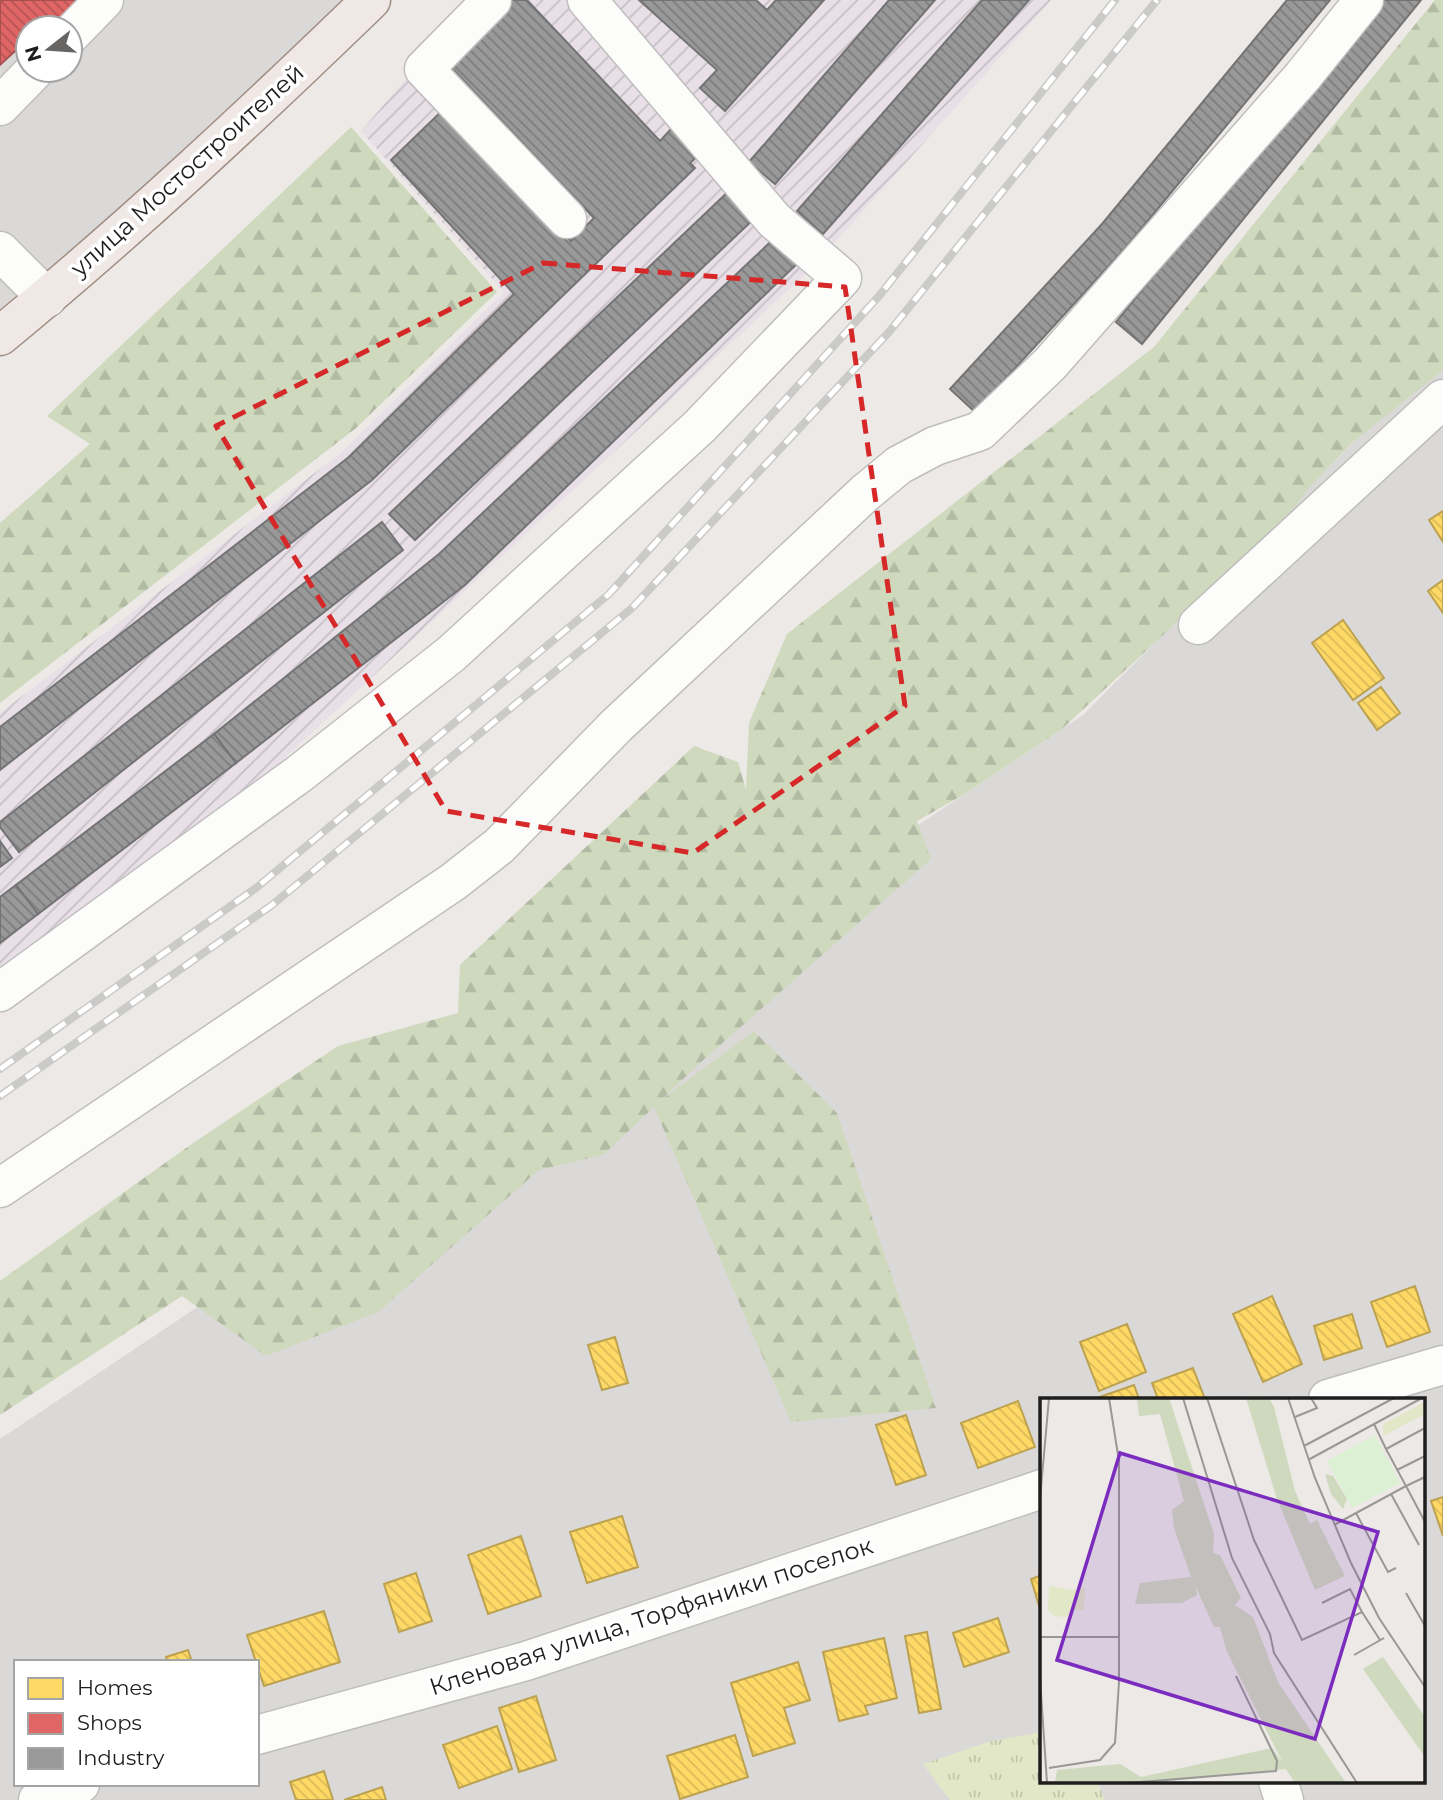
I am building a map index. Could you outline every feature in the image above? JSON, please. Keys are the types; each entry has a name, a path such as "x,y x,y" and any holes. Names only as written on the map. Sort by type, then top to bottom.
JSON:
{"main road":[{"name":"улица Мостостроителей","path":"0,336 47,298 256,111 371,0"}],"street":[{"path":"84,21 104,0"},
{"path":"492,0 424,69 567,219"},
{"path":"0,992 299,774 451,654 700,426 842,278 774,220 587,0"},
{"path":"0,1188 453,882 499,846 616,726 866,493 899,465 935,446 980,432 1050,364 1303,76 1364,0"},
{"path":"0,106 22,84"},
{"path":"0,251 47,298"},
{"path":"1198,625 1443,399"},
{"path":"1331,1398 1443,1365"},
{"name":"Кленовая улица, Торфяники поселок","path":"259,1734 526,1661 1040,1490"},
{"path":"1279,1783 1284,1800"},
{"path":"38,1800 73,1786"}],"highlighted area":[{"path":"543,263 845,287 905,706 693,853 446,811 216,426"}],"shaded area":[{"path":"0,0 353,0 0,321"},
{"path":"122,0 249,0 109,145 47,84 84,84 84,39"},
{"path":"475,0 1051,0 814,266 245,795 0,971 0,713 342,452 504,292 361,131"},
{"path":"1443,352 1443,1800 0,1800 0,1439 1083,715"}],"green space":[{"path":"1435,0 1443,0 1443,370 1352,443 1309,488 1281,525 1062,729 963,795 917,821 931,859 661,1100 754,1031 837,1113 936,1408 791,1422 654,1107 603,1155 539,1170 378,1312 266,1356 182,1296 0,1415 0,1281 186,1148 338,1046 458,1013 460,965 694,746 738,762 746,790 749,723 787,634 1154,347"},
{"path":"351,127 497,292 356,428 0,703 0,523 90,444 47,416"},
{"path":"1040,1732 1040,1783 1098,1783 1105,1800 950,1800 923,1764 988,1742"}],"building: Homes":[{"path":"1443,511 1443,542 1429,520"},
{"path":"1443,580 1443,613 1428,591"},
{"path":"1343,620 1384,678 1353,700 1312,643"},
{"path":"1381,687 1400,713 1377,730 1358,703"},
{"path":"1415,1286 1430,1332 1387,1347 1371,1302"},
{"path":"1272,1296 1302,1364 1263,1382 1233,1314"},
{"path":"1352,1314 1362,1348 1324,1360 1314,1326"},
{"path":"1127,1324 1146,1372 1099,1391 1080,1342"},
{"path":"615,1337 628,1383 602,1390 588,1345"},
{"path":"1193,1368 1205,1398 1158,1398 1152,1383"},
{"path":"1134,1385 1139,1398 1097,1398"},
{"path":"1018,1401 1035,1447 978,1468 961,1423"},
{"path":"906,1415 926,1475 896,1485 876,1425"},
{"path":"1443,1497 1443,1536 1431,1501"},
{"path":"622,1516 638,1567 587,1583 570,1532"},
{"path":"521,1536 541,1596 488,1614 468,1555"},
{"path":"416,1573 432,1621 399,1632 384,1584"},
{"path":"1040,1576 1040,1609 1031,1579"},
{"path":"324,1611 340,1662 264,1686 259,1660 255,1660 247,1635"},
{"path":"998,1618 1009,1652 964,1667 953,1633"},
{"path":"927,1632 941,1709 919,1713 905,1636"},
{"path":"884,1638 897,1698 865,1706 868,1714 839,1721 823,1652"},
{"path":"188,1650 191,1660 167,1660 166,1657"},
{"path":"798,1662 810,1700 784,1708 795,1743 753,1756 731,1683"},
{"path":"536,1696 556,1760 519,1772 499,1708"},
{"path":"497,1726 512,1769 459,1788 443,1745"},
{"path":"735,1735 748,1777 680,1799 667,1756"},
{"path":"324,1771 333,1800 296,1800 290,1782"},
{"path":"382,1787 386,1800 344,1800"}],"building: Shops":[{"path":"0,0 91,0 77,14 14,14 14,52 0,65"}],"building: Industry":[{"path":"501,0 527,0 660,141 682,117 708,147 690,163 695,168 372,480 0,770 0,727 349,457 514,294 391,160 446,107 571,241 594,218 443,59"},
{"path":"639,0 756,0 767,10 776,0 824,0 725,111 700,88 717,70"},
{"path":"889,0 935,0 775,184 749,162"},
{"path":"982,0 1029,0 823,234 797,211"},
{"path":"1287,0 1330,0 1127,246 975,412 950,389 1102,224"},
{"path":"1377,0 1421,0 1142,344 1116,322"},
{"path":"731,189 757,216 415,540 389,514"},
{"path":"780,233 804,257 465,585 236,763 214,734 439,554"},
{"path":"382,522 403,550 19,852 0,827 0,822"},
{"path":"214,734 236,763 38,914 16,885"},
{"path":"0,841 12,858 0,867"},
{"path":"16,885 38,914 0,943 0,897"}],"railway":[{"path":"0,1069 256,888 609,594 879,296 1115,0"},
{"path":"0,1096 272,905 632,608 889,332 1157,0"}]}
